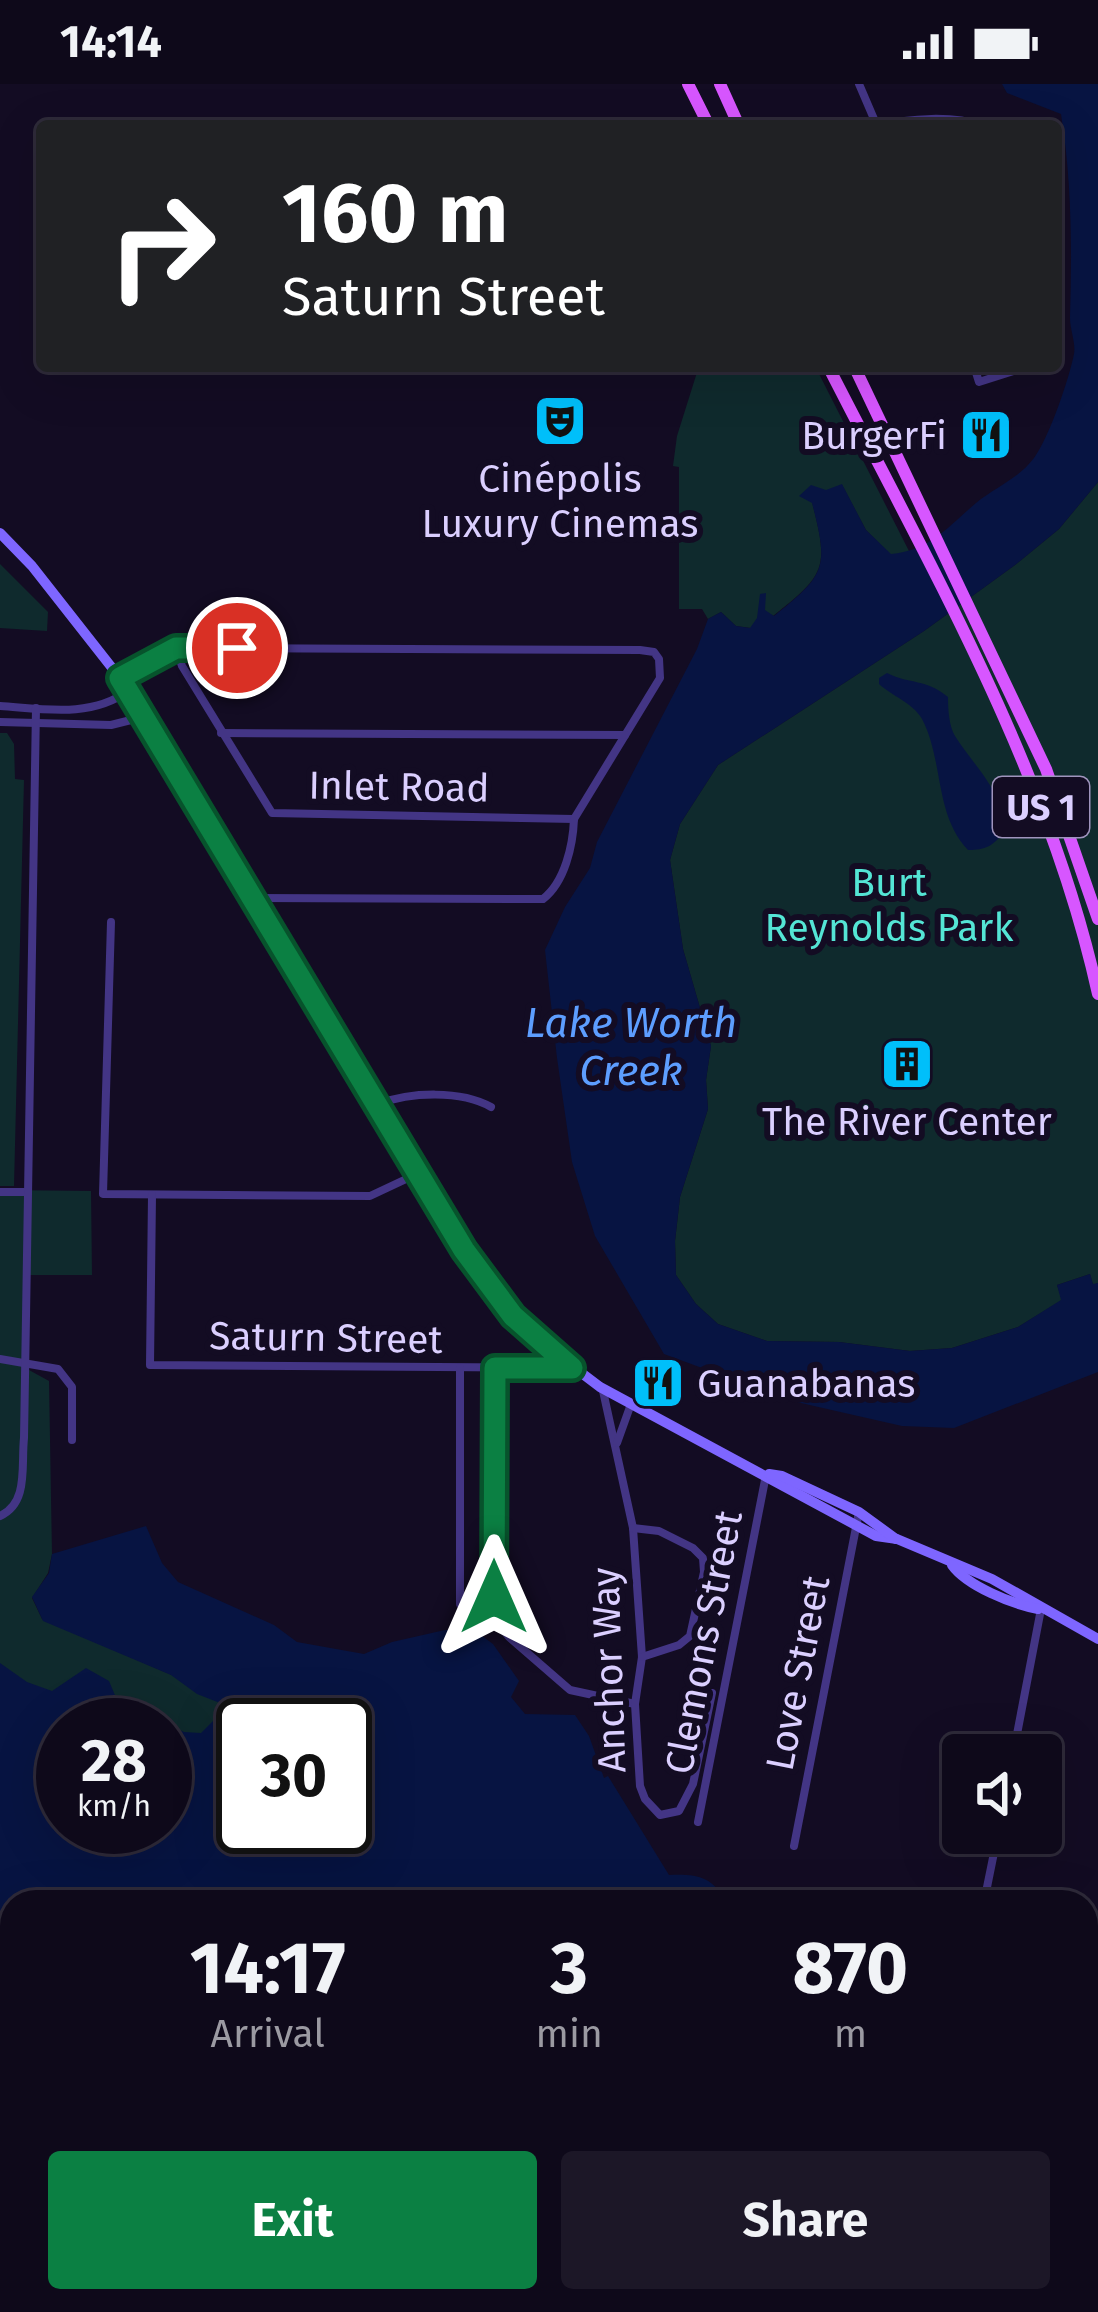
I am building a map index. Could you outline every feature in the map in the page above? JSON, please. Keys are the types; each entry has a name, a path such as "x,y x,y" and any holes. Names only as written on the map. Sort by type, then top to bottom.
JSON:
{"main road":[{"path":"688,84 706,120"},
{"path":"720,84 737,120"},
{"name":"US 1","path":"831,372 959,628 1049,829 1098,994"},
{"name":"US 1","path":"857,372 1046,769 1098,919"}],"street":[{"path":"859,84 876,120"},
{"path":"976,372 979,382 1010,372"},
{"path":"0,533 62,602 120,678 494,1293 535,1337 603,1389 857,1526 952,1565 958,1563 1098,1639"},
{"path":"120,678 176,648 640,650 654,652 659,659 660,678 574,819 573,842 551,894 543,899 251,898"},
{"name":"Inlet Road","path":"176,648 182,667 266,808 278,815 574,819"},
{"path":"0,706 104,706 128,691"},
{"path":"0,1516 13,1510 21,1490 36,708"},
{"path":"0,722 112,725 145,716"},
{"path":"221,733 627,735"},
{"path":"111,922 103,1194 370,1196 420,1172"},
{"path":"379,1105 397,1096 468,1097 491,1107"},
{"path":"0,1192 27,1192"},
{"name":"Saturn Street","path":"152,1194 150,1365 572,1368"},
{"path":"0,1358 58,1369 72,1387 71,1440"},
{"path":"460,1368 460,1604"},
{"path":"495,1368 496,1621 570,1690 635,1704"},
{"name":"Anchor Way","path":"603,1389 633,1528 642,1657 635,1704 642,1792 654,1810 666,1816 679,1811 691,1792 712,1693"},
{"path":"617,1444 631,1404"},
{"path":"766,1474 782,1476 859,1512 897,1539"},
{"name":"Clemons Street","path":"698,1822 766,1474"},
{"name":"Love Street","path":"794,1846 859,1512"},
{"path":"633,1528 659,1531 698,1552 704,1565 690,1636 679,1645 642,1657"},
{"path":"1017,1734 1041,1609"},
{"path":"986,1890 994,1854"}],"green space":[{"path":"697,372 818,372 910,553 891,555 866,530 842,485 812,502 821,542 819,568 804,590 773,616 765,611 751,628 736,626 721,612 708,619 702,609 679,609 679,467 673,466"},
{"name":"Burt Reynolds Park","path":"1098,482 1098,1283 1093,1285 1090,1274 1057,1285 1062,1300 1018,1327 952,1348 910,1351 839,1342 767,1341 718,1324 696,1304 676,1275 680,1197 708,1109 711,1046 683,949 670,860 680,824 718,765 924,631 1015,565 1059,529"},
{"path":"0,564 48,612 47,631 0,628"},
{"path":"0,733 7,733 14,744 15,779 24,780 14,1186 0,1186"},
{"path":"0,1190 91,1191 92,1275 28,1275 29,1370 49,1381 52,1554 48,1573 32,1598 42,1619 188,1682 216,1700 216,1720 201,1734 192,1733 192,1698 64,1698 23,1683 0,1664"}],"water":[{"name":"Lake Worth Creek","path":"1002,84 1098,84 1098,482 1059,529 1015,565 924,631 718,765 680,824 670,860 683,949 711,1046 708,1109 680,1197 675,1241 676,1275 696,1304 718,1324 767,1341 839,1342 910,1351 952,1348 1018,1327 1061,1300 1057,1285 1090,1274 1093,1284 1098,1283 1098,1372 954,1428 902,1426 792,1401 664,1354 595,1236 572,1162 545,950 590,868 597,842 708,619 721,612 736,626 750,628 757,618 760,594 766,593 765,610 774,616 813,579 821,542 812,503 799,496 811,485 826,490 842,484 866,530 891,554 904,552 938,536 1021,472 1040,449 1074,354 1067,165 1061,114 1007,93"},
{"path":"887,673 948,697 953,732 993,791 1003,816 1005,831 989,846 968,850 957,836 944,804 929,735 913,708 879,684"},
{"path":"146,1526 162,1563 178,1582 274,1625 297,1642 364,1654 445,1630 474,1630 493,1644 519,1681 511,1697 525,1714 575,1715 589,1736 604,1778 608,1776 669,1875 703,1878 717,1890 0,1890 0,1663 27,1682 52,1691 86,1668 109,1681 116,1698 36,1698 36,1854 192,1854 192,1732 201,1733 216,1718 216,1854 372,1854 372,1698 216,1701 171,1675 43,1621 32,1597 49,1573 52,1554"}],"place":[{"name":"Cinépolis Luxury Cinemas","path":"560,421"},
{"name":"BurgerFi","path":"986,435"},
{"name":"The River Center","path":"907,1064"},
{"name":"Guanabanas","path":"658,1383"}],"route":[{"path":"237,648 176,648 120,678 464,1250 513,1316 572,1368 495,1368 494,1597"}]}
